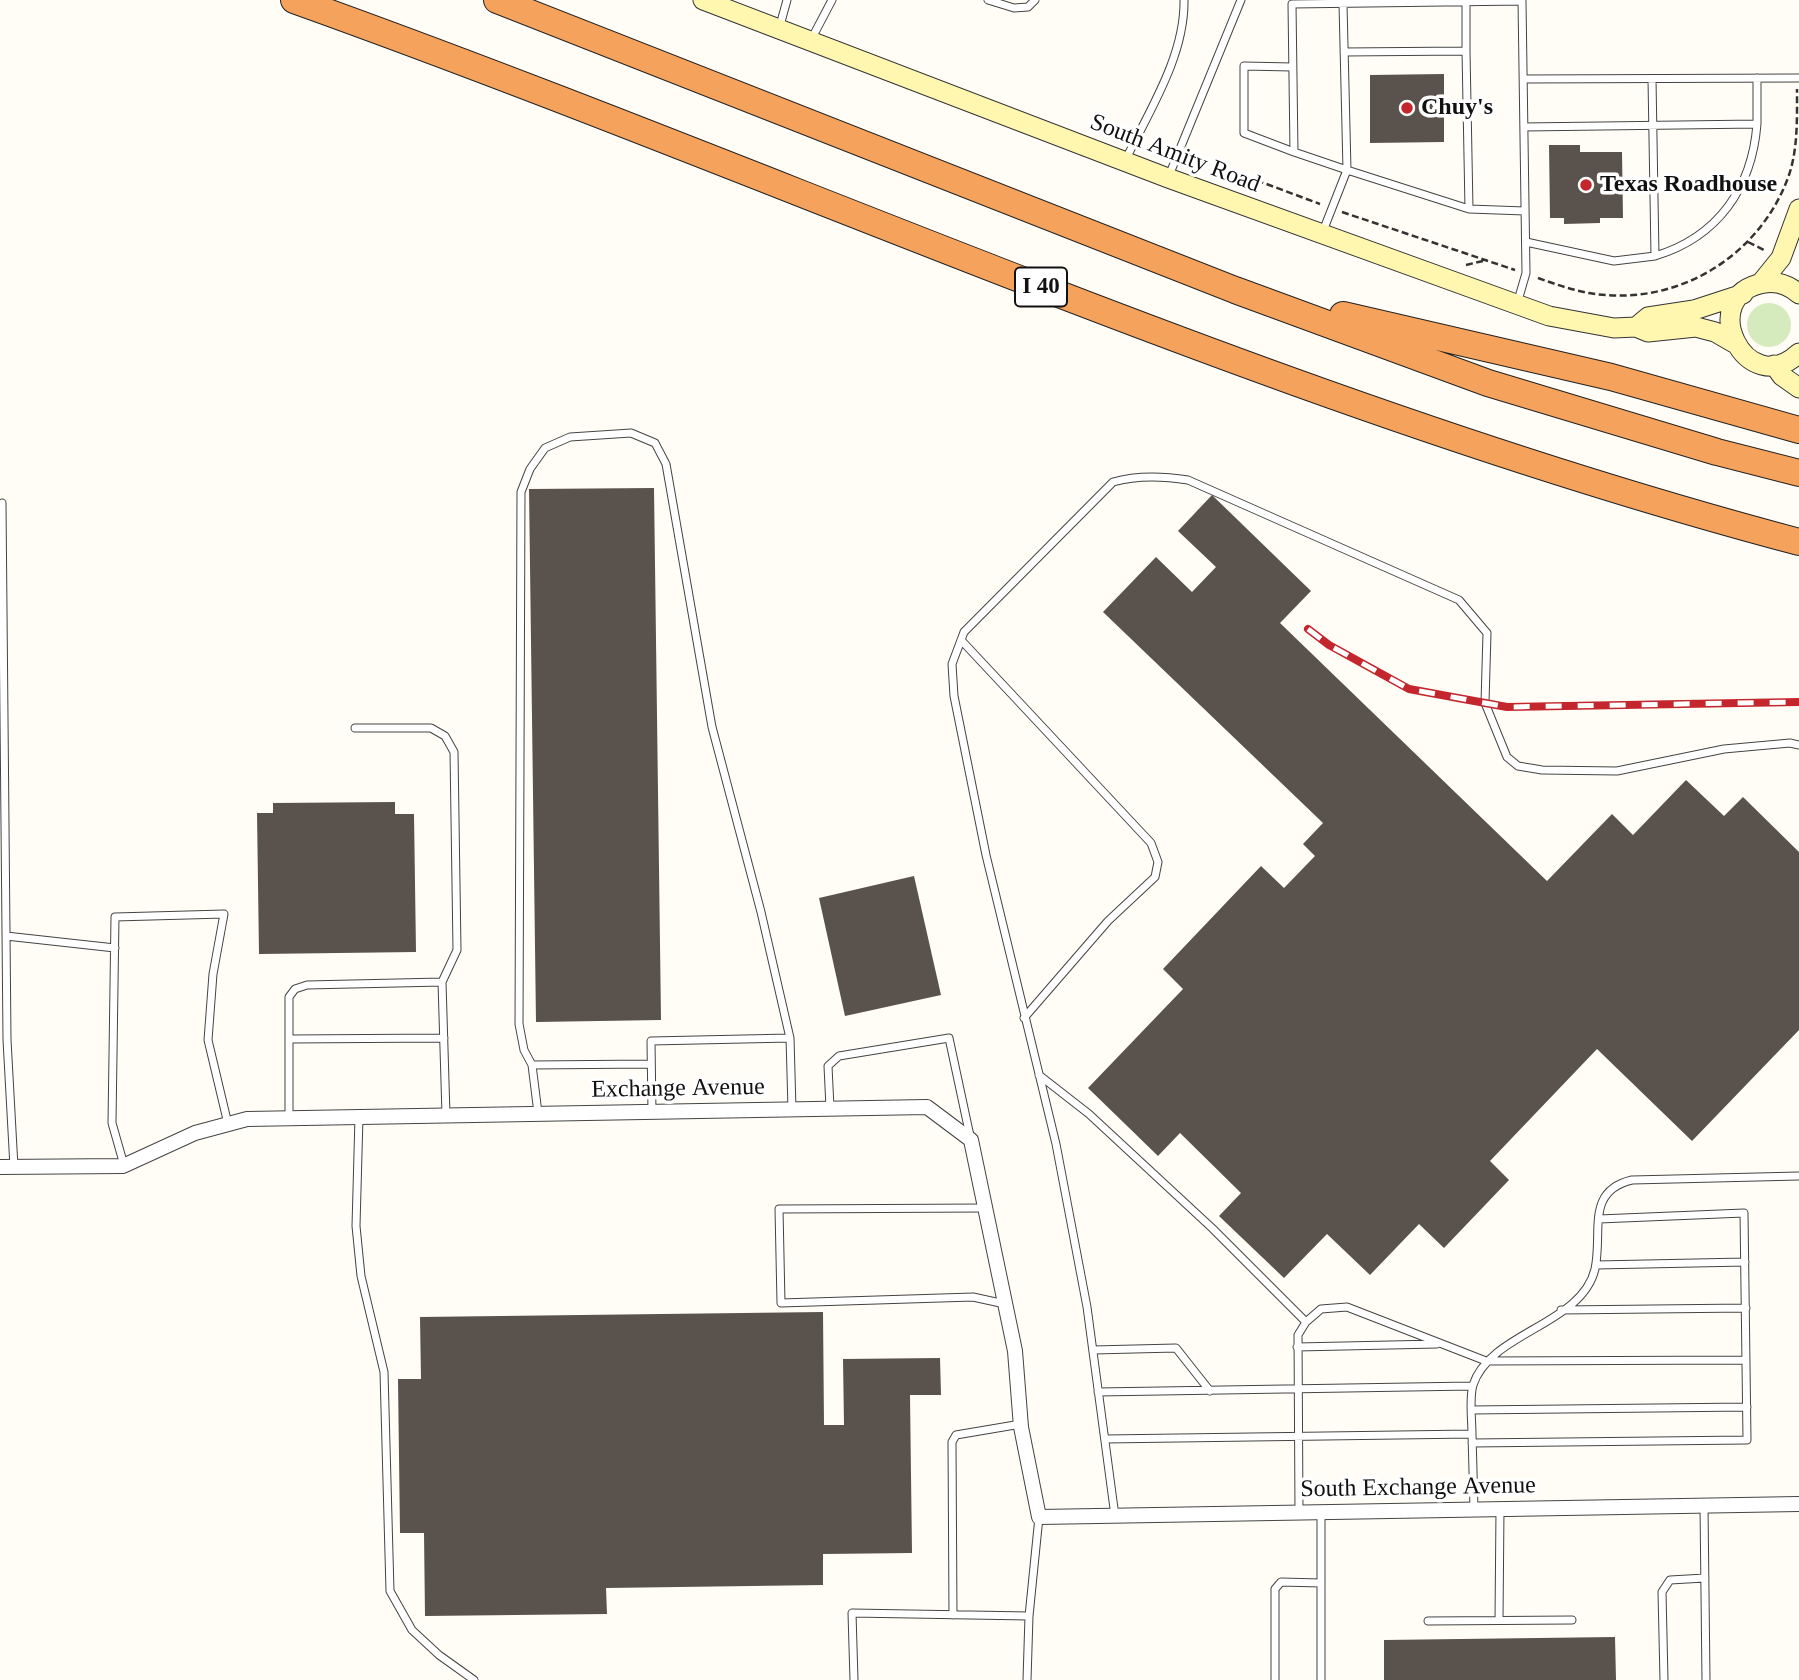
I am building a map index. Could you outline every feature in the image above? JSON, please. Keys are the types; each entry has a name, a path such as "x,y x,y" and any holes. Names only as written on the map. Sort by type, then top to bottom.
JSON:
{"highway":[{"name":"I 40","path":"294,0 1336,398 1549,470 1799,542"},
{"path":"496,0 1235,290 1488,383 1717,453 1799,473"},
{"path":"1235,290 1611,377 1799,430"}],"main road":[{"name":"South Amity Road","path":"703,0 1168,178 1517,305 1571,322 1614,328 1636,327 1648,332 1696,327 1715,332 1734,343 1751,360 1774,365 1782,376 1799,388"},
{"path":"1734,343 1731,312 1781,258 1799,209"},
{"path":"1751,289 1783,285 1799,294"},
{"name":"South Amity Road","path":"1636,327 1648,317 1695,310 1751,289"},
{"path":"1774,365 1799,353"}],"street":[{"name":"Exchange Avenue","path":"7,1167 124,1166 195,1133 247,1119 927,1107 971,1140"},
{"path":"971,1140 1015,1351 1021,1424 1039,1517"},
{"name":"South Exchange Avenue","path":"1039,1517 1799,1504"}],"lane":[{"path":"779,30 787,0"},
{"path":"810,42 832,0"},
{"path":"988,0 1014,8 1028,7 1035,0"},
{"path":"1125,161 1168,71 1185,26 1184,0"},
{"path":"1168,178 1241,0"},
{"path":"1294,152 1292,4 1522,1 1526,273 1517,305"},
{"path":"1466,2 1469,209"},
{"path":"1322,235 1347,170 1343,4"},
{"path":"1344,52 1466,51"},
{"path":"1292,66 1244,66 1244,133 1469,209 1525,211"},
{"path":"1526,242 1614,261 1655,256 1693,240 1735,198 1747,179 1755,153 1758,124 1757,78"},
{"path":"1524,79 1799,78"},
{"path":"1652,79 1655,256"},
{"path":"1524,127 1758,124"},
{"path":"538,1114 532,1065 524,1050 519,1024 521,492 530,469 545,448 570,437 631,433 655,443 666,464 712,727 761,912 790,1038 792,1110"},
{"path":"1115,1516 1093,1350 1056,1143 986,855 954,696 952,664 964,632 1113,482 1128,478 1170,477 1200,485 1459,600 1487,633 1485,703 1507,757 1518,766 1542,770 1617,771 1724,749 1790,743 1799,745"},
{"path":"2,503 7,1167"},
{"path":"961,640 1151,843 1158,862 1155,877 1108,921 1024,1018"},
{"path":"355,728 431,728 445,736 454,752 457,950 442,982 446,1116"},
{"path":"124,1166 112,1123 115,917 224,914 213,974 208,1040 228,1124"},
{"path":"6,936 115,948"},
{"path":"289,1119 289,997 295,989 307,985 442,982"},
{"path":"289,1039 444,1038"},
{"path":"652,1112 651,1041 790,1038"},
{"path":"830,1109 828,1066 839,1056 949,1038 971,1140"},
{"path":"532,1065 651,1064"},
{"path":"1038,1074 1099,1124 1212,1228 1306,1322"},
{"path":"359,1117 356,1226 361,1276 384,1372 390,1591 412,1630 439,1656 474,1680"},
{"path":"1474,1509 1472,1386 1486,1361 1579,1298 1595,1265 1599,1249 1599,1208 1605,1194 1619,1183 1632,1180 1799,1176"},
{"path":"985,1208 779,1209 781,1303 973,1297 1005,1304"},
{"path":"1105,1439 1296,1436 1747,1440 1744,1213 1599,1219"},
{"path":"1595,1265 1745,1262"},
{"path":"1299,1513 1296,1436 1298,1335 1306,1322 1321,1309 1347,1307 1486,1361 1746,1360"},
{"path":"1561,1310 1746,1308"},
{"path":"1297,1348 1443,1344"},
{"path":"1093,1350 1176,1349 1210,1391"},
{"path":"1098,1392 1472,1386"},
{"path":"1472,1410 1747,1407"},
{"path":"953,1615 952,1442 956,1435 967,1431 1021,1424"},
{"path":"1704,1506 1706,1680"},
{"path":"1499,1620 1500,1509"},
{"path":"1321,1512 1321,1680"},
{"path":"1027,1680 1029,1616 1039,1517"},
{"path":"1664,1680 1662,1592 1670,1580 1705,1578"},
{"path":"1275,1680 1275,1589 1281,1582 1321,1583"},
{"path":"854,1680 852,1613 1029,1616"},
{"path":"1428,1621 1572,1620"}],"path":[{"path":"1237,173 1320,204"},
{"path":"1350,215 1510,268"},
{"path":"1748,242 1766,250"},
{"path":"1459,267 1486,260"}],"green space":[{"path":"1769,303 1778,304 1785,309 1790,316 1790,334 1785,341 1778,346 1769,347 1760,346 1753,341 1748,334 1747,325 1748,316 1753,309 1760,304"}],"building":[{"name":"Chuy's","path":"1444,74 1444,142 1370,143 1370,75"},
{"name":"Texas Roadhouse","path":"1549,145 1580,145 1580,152 1622,152 1623,218 1600,218 1600,223 1564,224 1564,218 1550,218"},
{"path":"654,488 661,1020 536,1022 529,489"},
{"path":"1212,495 1311,591 1280,623 1547,881 1612,814 1633,835 1686,780 1724,816 1743,797 1799,852 1799,1030 1692,1141 1597,1049 1490,1161 1509,1180 1444,1248 1419,1224 1370,1275 1327,1234 1284,1278 1219,1216 1241,1193 1180,1133 1158,1156 1088,1088 1183,989 1163,969 1261,866 1284,888 1315,856 1303,844 1323,823 1103,612 1156,557 1192,592 1216,567 1178,531"},
{"path":"395,802 395,814 414,814 416,952 259,954 257,813 273,813 273,803"},
{"path":"914,876 941,995 845,1016 819,898"},
{"path":"823,1312 824,1425 844,1425 843,1359 940,1358 941,1395 910,1395 912,1553 823,1554 823,1585 606,1588 607,1614 425,1616 424,1533 400,1533 398,1379 421,1379 420,1317"},
{"path":"1615,1637 1616,1680 1384,1680 1384,1640"}],"railway":[{"path":"1308,629 1329,645 1409,689 1507,707 1799,702"}],"place":[{"name":"Chuy's","path":"1407,108"},
{"name":"Texas Roadhouse","path":"1586,185"}]}
